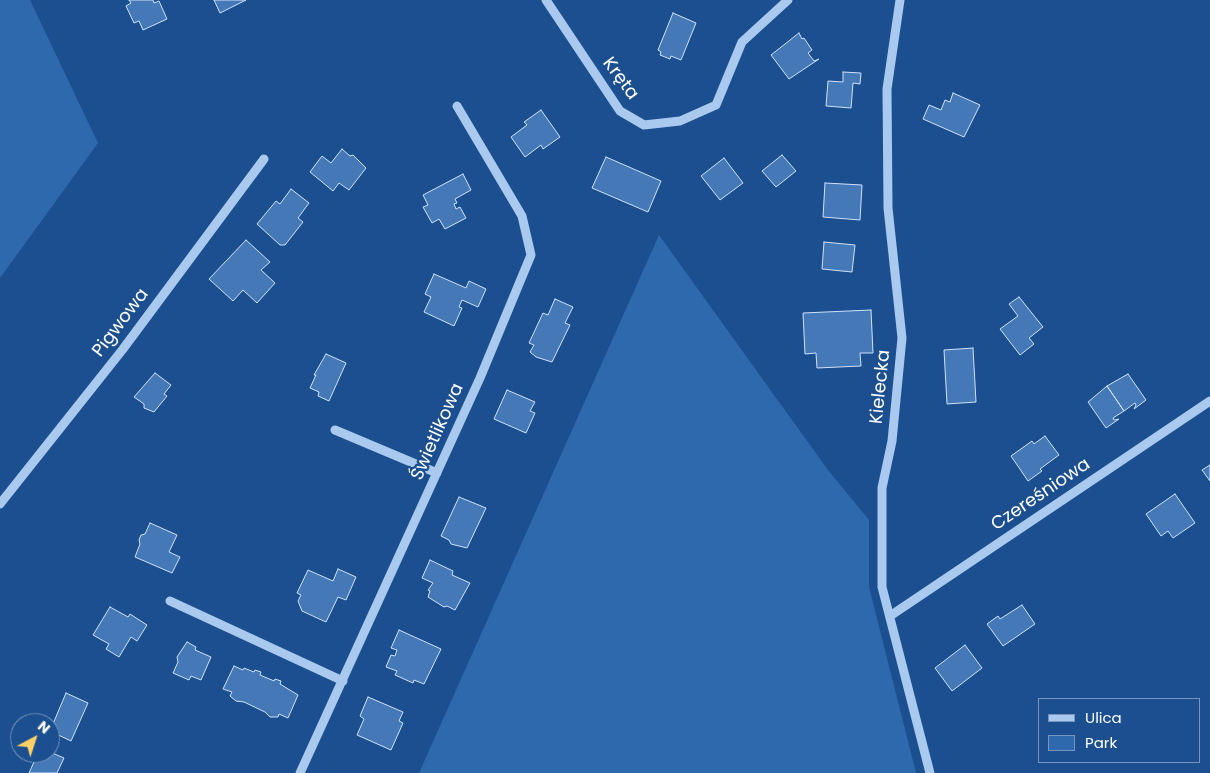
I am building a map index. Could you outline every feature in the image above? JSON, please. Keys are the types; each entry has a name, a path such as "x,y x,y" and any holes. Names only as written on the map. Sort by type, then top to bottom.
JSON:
{"street":[{"name":"Kręta","path":"546,0 620,111 644,125 680,121 716,105 742,42 788,0"},
{"name":"Kielecka","path":"900,0 887,89 888,208 902,338 892,441 882,488 882,587 930,773"},
{"name":"Świetlikowa","path":"300,773 437,473 531,255 522,216 457,106"},
{"name":"Pigwowa","path":"0,504 123,349 264,159"},
{"name":"Czereśniowa","path":"890,616 1210,401"},
{"path":"335,430 437,473"},
{"path":"170,601 343,680"}],"green space":[{"path":"0,0 30,0 98,143 0,278"},
{"path":"659,235 828,470 869,520 869,587 916,773 419,773"}],"building":[{"path":"129,0 153,0 154,3 159,1 167,19 143,30 139,21 134,23 126,6 131,3"},
{"path":"214,0 246,0 220,13"},
{"path":"673,13 696,23 681,60 671,56 670,59 660,55 661,52 658,50"},
{"path":"799,33 812,50 808,53 814,61 819,59 789,79 771,55"},
{"path":"843,72 861,73 860,84 853,83 851,108 826,106 828,81 843,82"},
{"path":"953,93 980,105 964,137 923,119 929,105 941,110 945,100 950,102"},
{"path":"541,110 560,137 543,149 541,145 525,157 511,137 527,125 524,122"},
{"path":"342,149 350,156 353,155 366,168 349,190 339,183 333,191 310,172 322,156 331,163"},
{"path":"782,155 796,171 776,187 762,171"},
{"path":"606,157 661,181 648,212 592,188"},
{"path":"724,158 743,183 720,200 701,176"},
{"path":"463,174 471,190 455,199 457,203 454,204 456,209 460,207 466,218 445,229 439,219 432,223 423,207 428,205 423,195"},
{"path":"825,183 862,185 860,220 823,217"},
{"path":"291,189 309,203 298,218 303,222 285,245 280,245 257,224 276,201 280,204"},
{"path":"246,240 270,262 261,270 275,283 257,303 243,290 233,301 209,279"},
{"path":"824,242 855,245 852,272 822,269"},
{"path":"434,274 466,288 469,281 486,289 478,307 462,300 459,307 462,308 454,326 424,312 431,297 425,294"},
{"path":"1019,297 1043,327 1029,338 1034,344 1020,355 1000,329 1018,316 1009,304"},
{"path":"555,299 573,307 565,323 570,325 552,362 536,357 530,352 534,345 529,343 543,313 548,315"},
{"path":"871,310 873,353 860,353 861,366 817,368 816,353 805,354 803,313"},
{"path":"973,348 976,402 947,404 944,350"},
{"path":"326,354 346,363 329,401 318,396 319,392 310,388 316,375 314,375"},
{"path":"155,373 171,385 164,394 167,396 154,412 144,408 144,404 134,397"},
{"path":"1128,374 1146,400 1134,409 1135,403 1124,411 1107,386"},
{"path":"1107,386 1124,411 1113,418 1114,420 1119,419 1106,428 1088,402"},
{"path":"507,390 535,402 530,411 535,413 526,433 494,419"},
{"path":"1045,436 1059,455 1028,481 1011,456 1032,441 1034,444"},
{"path":"1210,465 1210,481 1202,470"},
{"path":"1175,494 1195,523 1173,538 1168,531 1161,536 1146,514"},
{"path":"459,497 486,508 467,548 451,544 449,540 441,536"},
{"path":"150,523 177,535 169,552 180,557 172,573 135,557 141,535 145,534"},
{"path":"430,560 453,571 452,575 470,583 455,610 447,606 444,607 428,597 430,591 428,590 433,583 422,578"},
{"path":"338,569 356,577 346,600 338,597 326,622 302,611 298,601 301,595 297,593 308,570 333,581"},
{"path":"1022,605 1035,624 1003,646 987,624 998,616 1000,619"},
{"path":"110,607 128,617 130,614 147,625 137,641 131,637 119,657 106,649 109,644 93,635"},
{"path":"399,630 441,649 424,684 414,680 413,683 395,675 397,671 386,667 391,655 395,656 397,650 391,648"},
{"path":"187,642 196,647 195,650 211,657 201,680 191,676 189,680 173,673 178,662 177,657"},
{"path":"965,645 982,668 952,691 935,668"},
{"path":"234,666 243,670 244,668 254,672 255,670 261,672 260,675 274,681 275,679 281,681 280,684 298,695 288,718 279,714 278,717 270,717 265,712 244,702 236,701 230,696 232,692 223,689"},
{"path":"66,693 88,703 71,741 60,736 60,713 58,713"},
{"path":"368,697 403,712 399,721 403,723 391,750 357,735 364,719 360,716"},
{"path":"60,756 64,758 57,773 29,773 34,763 60,763"}]}
